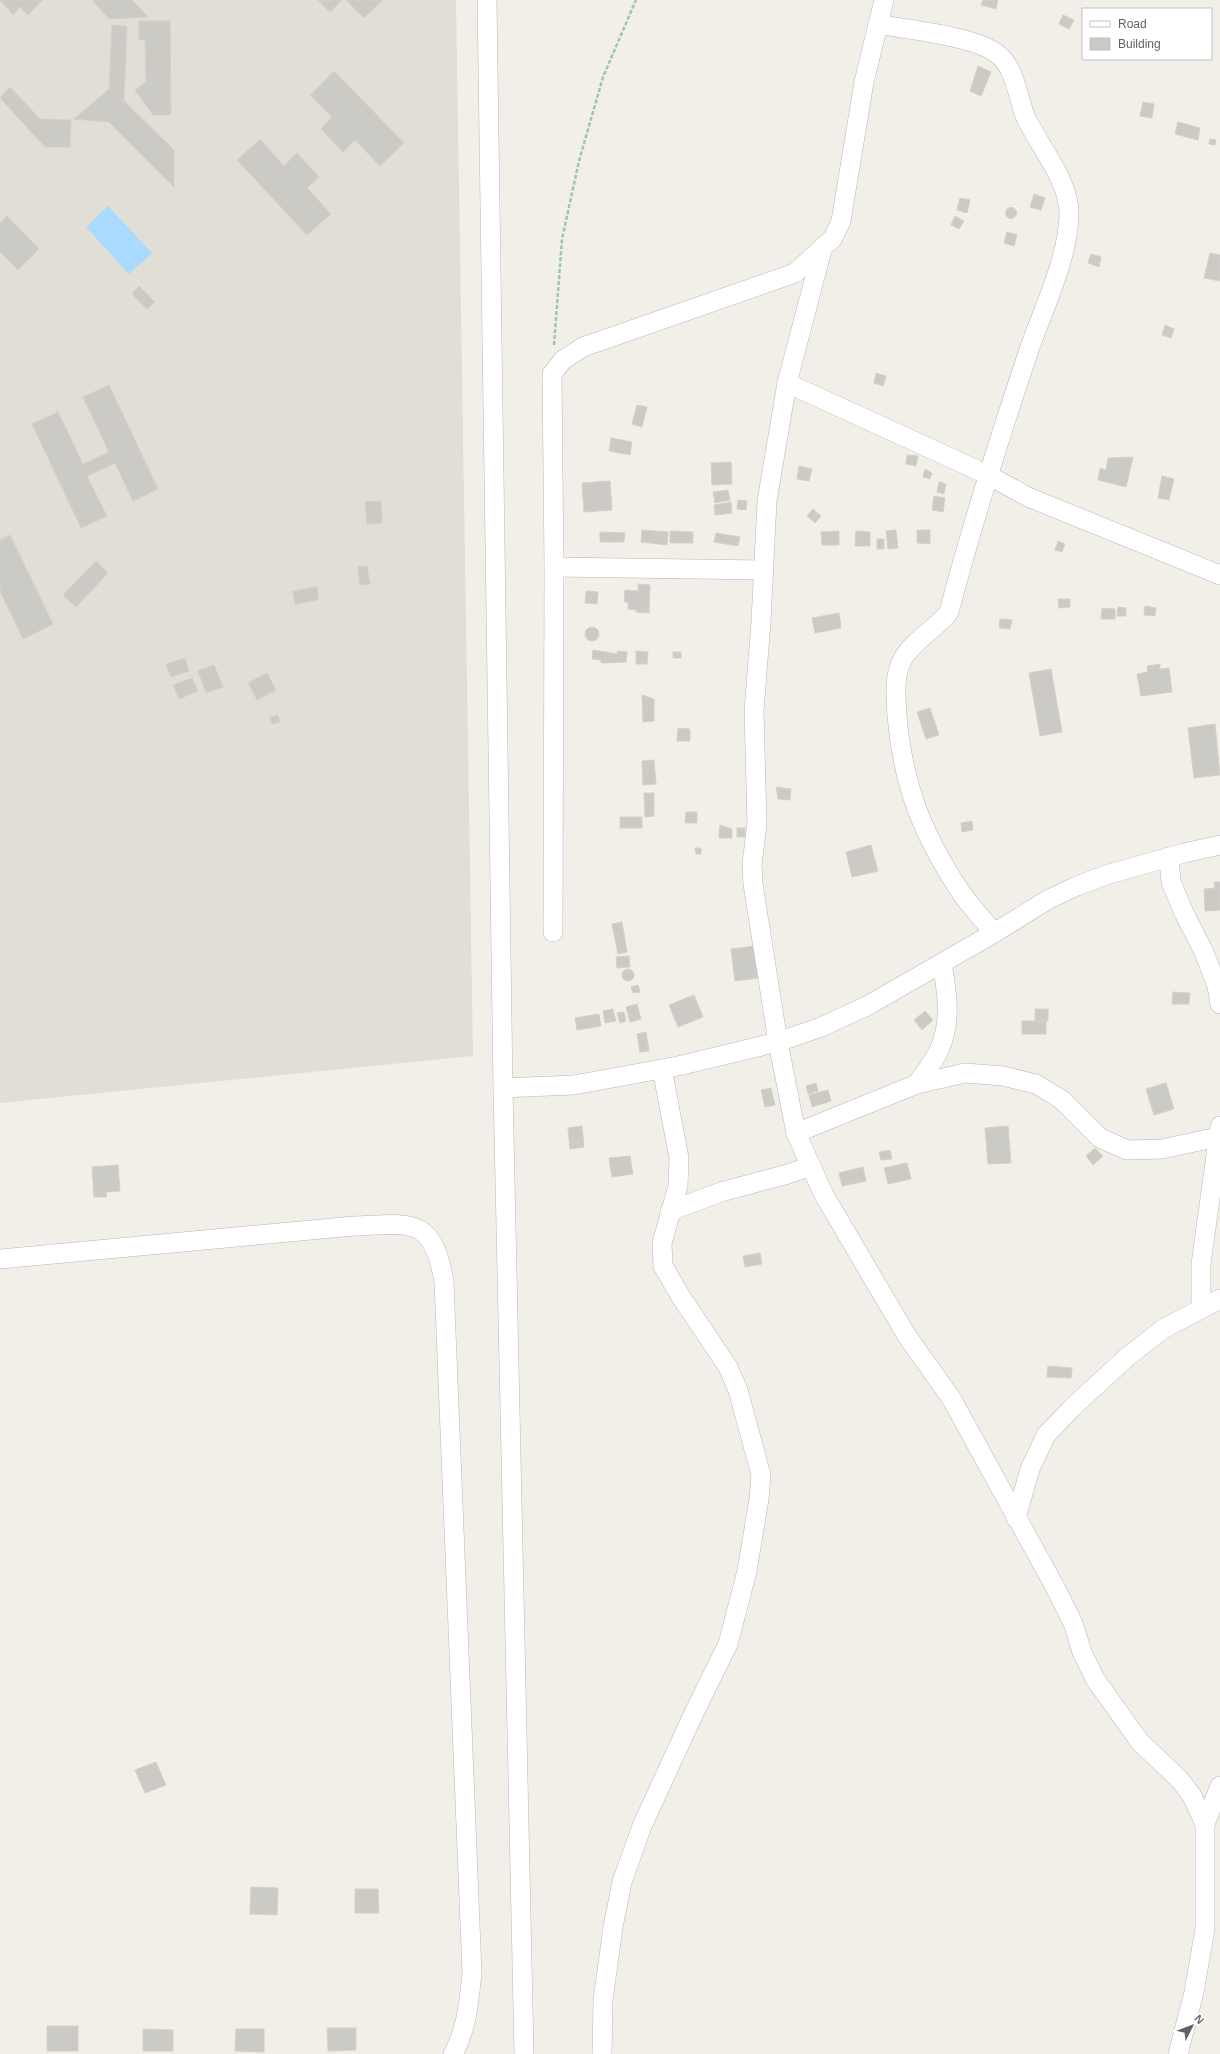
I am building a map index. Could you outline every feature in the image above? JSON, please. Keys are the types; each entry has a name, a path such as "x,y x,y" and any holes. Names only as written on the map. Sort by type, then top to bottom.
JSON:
{"street":[{"path":"487,0 503,1088 524,2054"},
{"path":"553,932 554,567 552,374 563,360 583,347 795,272 822,250 833,238 840,221 864,82 884,0"},
{"path":"878,24 975,42 996,52 1003,58 1016,87 1025,116 1066,191 1070,215 1065,243 988,475 949,612 942,622 904,657 895,682 900,748 910,790 921,824 958,889 994,933"},
{"path":"822,250 787,383 767,501 764,570 754,711 757,824 752,864 753,884 778,1042 796,1133 824,1195 907,1336 951,1398 1007,1498 1016,1518 1055,1587 1073,1623 1082,1652 1095,1678 1140,1742 1180,1780 1192,1796 1205,1824"},
{"path":"787,383 988,475 1028,497 1220,575"},
{"path":"554,567 764,570"},
{"path":"503,1088 574,1086 662,1069 778,1042 821,1027 866,1006 994,933 1049,899 1077,886 1106,875 1220,845"},
{"path":"1169,858 1171,882 1184,913 1204,952 1217,986 1220,1004"},
{"path":"917,1084 939,1051 947,1027 946,989 942,963"},
{"path":"602,2054 603,2000 613,1927 622,1882 642,1826 693,1715 728,1644 747,1571 760,1499 761,1475 735,1384 728,1367 680,1297 663,1266 662,1243 678,1186 679,1158 662,1069"},
{"path":"796,1133 917,1084 965,1073 1003,1076 1036,1084 1062,1100 1100,1138 1128,1150 1162,1149 1219,1131 1201,1264 1201,1309"},
{"path":"670,1211 721,1192 788,1174 811,1166"},
{"path":"0,1259 354,1226 404,1224 418,1227 432,1242 440,1258 444,1282 472,1973 469,2008 460,2041 453,2054"},
{"path":"1016,1518 1030,1469 1046,1435 1073,1407 1126,1358 1163,1329 1220,1299"},
{"path":"1178,2054 1194,1992 1205,1929 1205,1824 1220,1786"}],"path":[{"path":"552,374 562,239 579,161 603,77 636,0"}],"shaded area":[{"path":"0,0 456,0 473,1056 0,1103"}],"water":[{"path":"108,206 152,253 129,274 86,227"}],"building":[{"path":"0,0 43,0 28,15 20,7 13,15"},
{"path":"92,0 132,0 148,17 109,19"},
{"path":"318,0 342,0 330,12"},
{"path":"346,0 383,0 364,18"},
{"path":"983,0 998,0 996,9 981,5"},
{"path":"1063,15 1074,20 1069,29 1059,24"},
{"path":"139,21 170,21 171,115 153,115 135,90 146,82 145,40 139,40"},
{"path":"112,25 127,26 124,101 174,150 174,187 109,122 74,119 109,89"},
{"path":"978,66 991,72 981,96 970,91"},
{"path":"334,71 404,143 380,166 355,140 343,152 321,129 332,117 310,95"},
{"path":"10,87 40,119 71,120 70,147 45,147 0,98"},
{"path":"1143,102 1154,104 1152,118 1140,116"},
{"path":"1178,122 1200,128 1198,140 1175,134"},
{"path":"260,139 284,166 297,153 319,177 307,188 331,214 307,235 237,160"},
{"path":"1210,139 1216,140 1215,145 1209,144"},
{"path":"1034,194 1045,198 1041,210 1030,207"},
{"path":"960,198 970,200 967,213 957,210"},
{"path":"1009,208 1013,208 1015,209 1015,217 1009,218 1006,215 1006,211"},
{"path":"7,216 39,249 18,270 0,252 0,223"},
{"path":"955,216 964,221 959,229 951,225"},
{"path":"1007,232 1017,235 1014,246 1004,243"},
{"path":"1210,253 1220,255 1220,281 1204,278"},
{"path":"1091,254 1101,257 1099,267 1088,263"},
{"path":"139,286 155,302 147,309 132,294"},
{"path":"1165,325 1174,329 1171,338 1162,335"},
{"path":"876,373 886,376 883,386 874,383"},
{"path":"109,385 158,489 133,501 115,463 87,476 107,516 81,528 32,424 58,412 83,464 109,452 83,397"},
{"path":"637,405 647,407 642,427 632,424"},
{"path":"611,438 632,442 630,455 609,451"},
{"path":"907,455 918,456 916,466 906,464"},
{"path":"1133,457 1126,487 1098,480 1100,468 1106,470 1108,458"},
{"path":"731,462 732,484 712,485 711,463"},
{"path":"799,466 812,469 809,481 797,479"},
{"path":"925,469 932,473 930,479 923,477"},
{"path":"1162,476 1174,479 1169,500 1158,498"},
{"path":"610,481 612,510 584,512 582,483"},
{"path":"939,482 946,484 944,494 937,492"},
{"path":"728,490 730,500 715,503 713,492"},
{"path":"934,496 945,498 943,512 932,510"},
{"path":"738,500 747,501 746,510 737,509"},
{"path":"381,501 382,523 367,524 365,502"},
{"path":"731,502 732,513 715,515 714,505"},
{"path":"813,509 821,516 815,523 807,516"},
{"path":"642,530 668,532 667,545 641,542"},
{"path":"896,530 898,548 888,549 886,531"},
{"path":"917,530 930,530 930,544 917,543"},
{"path":"670,531 693,532 693,543 670,543"},
{"path":"839,531 839,545 822,545 821,532"},
{"path":"856,531 870,532 870,546 855,546"},
{"path":"600,532 625,533 624,542 600,542"},
{"path":"716,533 740,537 738,546 714,542"},
{"path":"10,535 53,624 23,639 0,591 0,540"},
{"path":"877,539 884,539 884,549 877,549"},
{"path":"1058,541 1065,544 1062,552 1055,550"},
{"path":"96,561 108,573 76,607 63,595"},
{"path":"367,566 370,584 360,585 358,567"},
{"path":"638,584 650,585 649,613 636,612 636,610 628,609 628,602 624,602 625,590 638,591"},
{"path":"317,587 318,600 295,604 293,591"},
{"path":"586,591 598,592 597,604 585,603"},
{"path":"1058,599 1070,599 1070,607 1059,608"},
{"path":"1145,606 1156,608 1155,616 1144,615"},
{"path":"1118,607 1126,608 1126,616 1117,616"},
{"path":"1102,608 1115,609 1115,619 1101,619"},
{"path":"839,613 841,628 815,633 812,618"},
{"path":"1000,619 1012,620 1010,629 999,628"},
{"path":"592,627 597,629 599,634 597,639 592,641 587,639 585,634 587,629"},
{"path":"593,650 617,654 617,651 627,652 626,662 601,663 601,660 592,659"},
{"path":"636,651 648,652 647,664 636,664"},
{"path":"673,652 681,652 681,658 673,658"},
{"path":"185,658 189,671 171,677 166,664"},
{"path":"1160,664 1160,669 1169,668 1172,692 1141,696 1137,674 1148,672 1147,666"},
{"path":"214,665 223,687 206,693 198,671"},
{"path":"1051,669 1062,732 1040,736 1029,673"},
{"path":"267,673 276,690 257,700 248,683"},
{"path":"192,678 198,691 179,699 173,685"},
{"path":"642,695 654,699 654,721 643,722"},
{"path":"930,708 939,735 926,739 917,712"},
{"path":"278,715 280,722 272,724 270,717"},
{"path":"1215,724 1220,775 1194,778 1188,728"},
{"path":"678,728 690,729 690,741 677,741"},
{"path":"654,760 656,784 643,785 642,761"},
{"path":"776,787 791,789 790,800 778,799"},
{"path":"644,793 654,793 654,816 645,817"},
{"path":"686,812 697,812 697,823 685,823"},
{"path":"620,817 642,817 642,828 620,828"},
{"path":"972,821 973,830 962,832 961,823"},
{"path":"720,825 732,829 732,838 719,838"},
{"path":"737,828 745,828 745,837 737,837"},
{"path":"871,845 878,871 852,877 846,852"},
{"path":"695,848 701,848 701,854 696,854"},
{"path":"1214,882 1220,882 1220,910 1205,911 1204,889 1215,888"},
{"path":"622,922 627,952 618,954 612,924"},
{"path":"755,946 759,978 735,981 731,949"},
{"path":"629,956 630,967 617,968 616,957"},
{"path":"628,969 632,971 634,975 632,979 628,981 624,979 622,975 624,971"},
{"path":"638,985 640,992 633,993 631,987"},
{"path":"1173,992 1190,993 1189,1004 1172,1004"},
{"path":"694,995 703,1017 678,1027 669,1005"},
{"path":"637,1004 641,1019 630,1022 626,1007"},
{"path":"613,1009 616,1021 605,1023 603,1011"},
{"path":"1035,1009 1048,1009 1048,1021 1035,1021"},
{"path":"925,1011 933,1020 922,1030 914,1020"},
{"path":"624,1012 626,1021 620,1023 617,1013"},
{"path":"599,1014 601,1026 577,1030 575,1018"},
{"path":"1022,1021 1046,1021 1046,1034 1022,1034"},
{"path":"646,1032 649,1051 640,1052 637,1034"},
{"path":"816,1083 818,1091 808,1094 806,1086"},
{"path":"1166,1083 1174,1109 1154,1115 1146,1089"},
{"path":"771,1088 775,1105 765,1107 761,1090"},
{"path":"828,1090 831,1101 812,1107 809,1095"},
{"path":"582,1126 584,1147 570,1149 568,1128"},
{"path":"1008,1126 1011,1163 988,1164 985,1128"},
{"path":"1095,1148 1103,1156 1093,1165 1086,1156"},
{"path":"890,1150 892,1159 881,1160 879,1152"},
{"path":"630,1156 633,1174 612,1177 609,1158"},
{"path":"907,1163 911,1179 888,1184 884,1168"},
{"path":"118,1165 120,1191 106,1192 107,1197 94,1197 92,1167"},
{"path":"863,1167 866,1181 842,1186 839,1173"},
{"path":"760,1253 762,1264 745,1267 743,1256"},
{"path":"1048,1366 1072,1368 1071,1378 1047,1377"},
{"path":"156,1762 166,1785 145,1793 135,1770"},
{"path":"251,1887 278,1888 277,1915 250,1914"},
{"path":"355,1889 378,1889 379,1913 355,1913"},
{"path":"47,2026 78,2026 78,2051 47,2051"},
{"path":"327,2028 356,2028 356,2050 328,2051"},
{"path":"143,2029 173,2030 173,2051 143,2051"},
{"path":"236,2029 264,2029 264,2052 235,2051"}]}
